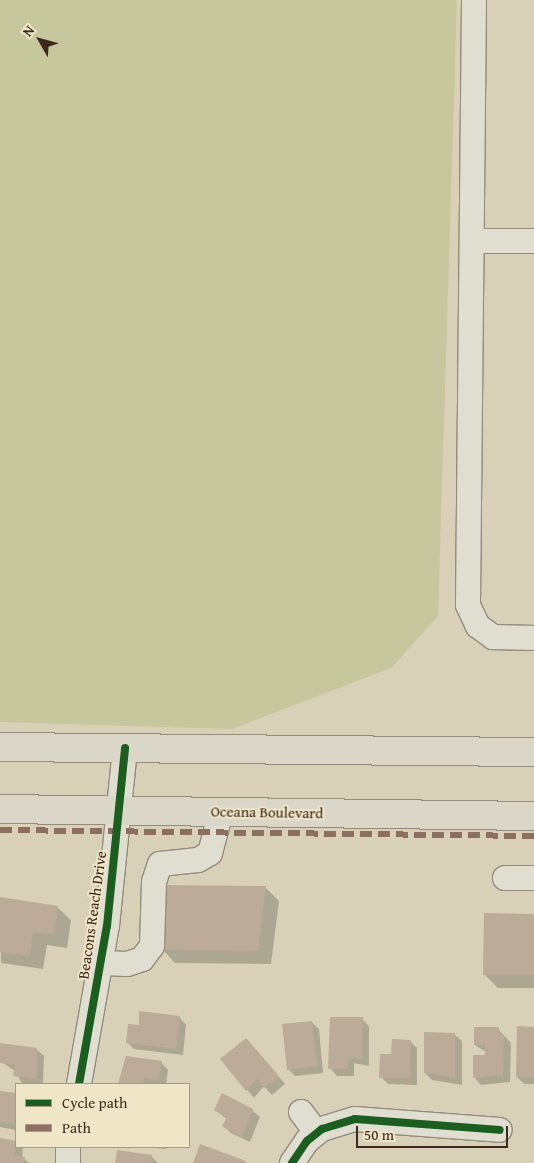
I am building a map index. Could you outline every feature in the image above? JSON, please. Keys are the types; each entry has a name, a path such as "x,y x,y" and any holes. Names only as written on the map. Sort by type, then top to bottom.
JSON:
{"main road":[{"path":"0,747 534,752"},
{"name":"Oceana Boulevard","path":"0,809 534,816"}],"street":[{"path":"474,0 468,605 478,626 493,637 534,638"},
{"path":"472,240 534,241"},
{"name":"Beacons Reach Drive","path":"79,1083 101,963 124,748"},
{"path":"101,963 128,964 142,959 152,946 154,882 160,864 198,860 210,853 221,812"},
{"path":"505,878 534,878"},
{"path":"301,1112 317,1133"},
{"path":"292,1163 317,1133 355,1119 500,1130"},
{"path":"68,1148 68,1163"}],"green space":[{"path":"0,0 457,0 438,616 391,668 232,729 0,722"}],"building":[{"path":"161,885 266,886 258,951 160,950"},
{"path":"0,897 58,906 54,935 33,932 30,956 0,952"},
{"path":"484,913 534,914 534,975 483,975"},
{"path":"139,1011 180,1016 176,1049 126,1043 128,1024 139,1025"},
{"path":"330,1017 363,1017 362,1059 348,1057 348,1069 328,1069"},
{"path":"312,1021 317,1066 287,1070 282,1024"},
{"path":"517,1026 534,1027 534,1078 516,1077"},
{"path":"474,1027 499,1027 499,1035 504,1035 503,1075 473,1078 473,1055 485,1055 485,1045 474,1045"},
{"path":"424,1032 455,1033 455,1078 424,1073"},
{"path":"246,1038 279,1076 264,1088 257,1079 246,1091 220,1059"},
{"path":"392,1039 411,1040 410,1078 379,1078 380,1054 391,1054"},
{"path":"0,1043 37,1048 36,1079 13,1076 15,1065 0,1063"},
{"path":"126,1056 162,1061 159,1080 144,1078 143,1083 118,1083"},
{"path":"0,1091 15,1093 15,1124 0,1122"},
{"path":"222,1093 253,1109 242,1137 222,1126 227,1117 214,1110"},
{"path":"0,1138 15,1141 14,1155 25,1157 24,1163 0,1163"},
{"path":"200,1144 246,1161 246,1163 193,1163"},
{"path":"117,1150 152,1155 151,1163 115,1163"}],"marked path":[{"path":"0,830 534,836"}],"cycle path":[{"path":"79,1083 107,926 125,748"},
{"path":"292,1163 307,1141 322,1129 355,1119 500,1130"}]}
